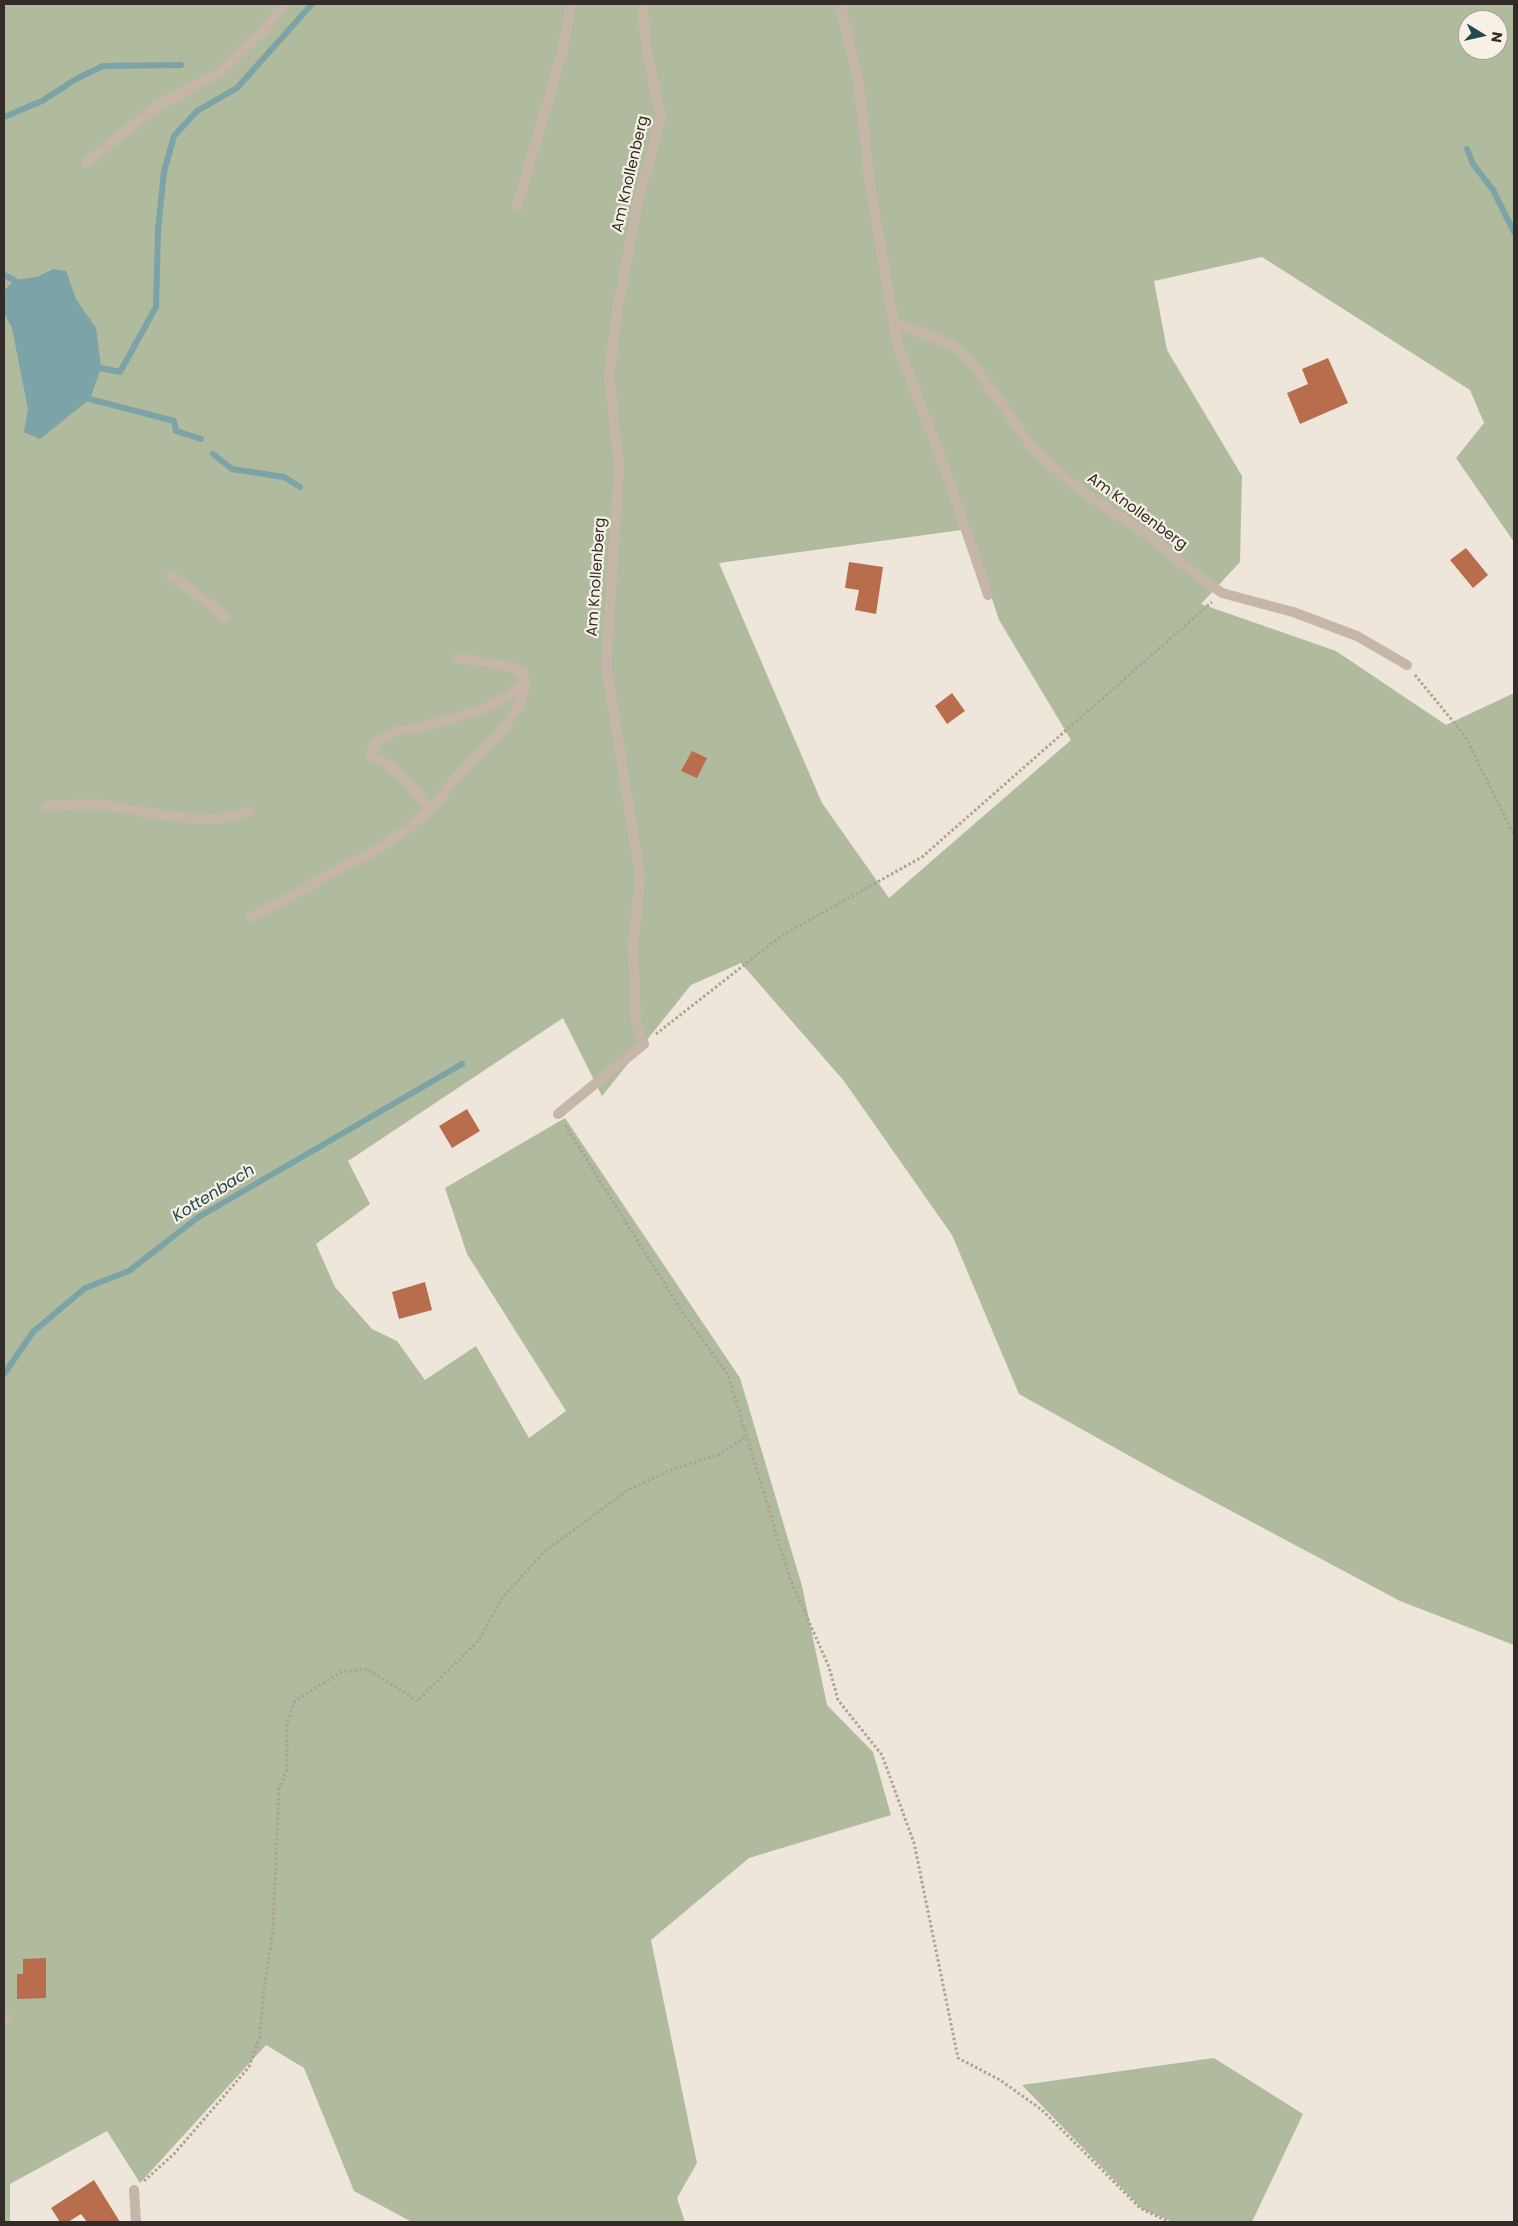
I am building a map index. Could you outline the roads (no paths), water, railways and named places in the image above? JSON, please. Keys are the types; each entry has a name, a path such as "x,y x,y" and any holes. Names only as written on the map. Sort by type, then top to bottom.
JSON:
{"lane":[{"path":"86,163 158,106 219,73 263,31 286,4"},
{"path":"517,206 562,53 571,4"},
{"name":"Am Knollenberg","path":"558,1114 644,1044 636,1022 634,948 640,876 606,666 619,466 609,375 618,306 638,202 661,116 647,53 642,4"},
{"path":"840,4 858,77 870,185 899,348 949,480 988,596"},
{"name":"Am Knollenberg","path":"894,324 952,344 971,361 1029,443 1055,469 1083,492 1137,527 1222,593 1293,612 1357,636 1407,665"},
{"path":"171,576 211,605 225,618"},
{"path":"251,917 349,863 366,856 406,830 429,810 483,748 505,727 520,704 525,687 523,672 512,667 457,658"},
{"path":"429,810 402,777 390,766 370,754 377,742 395,730 407,730 484,709 512,694 525,678"},
{"path":"46,806 96,804 185,818 221,819 248,811"},
{"path":"134,2190 136,2222"}],"water":[{"path":"53,269 66,271 76,299 96,328 101,368 90,399 40,439 24,432 28,409 12,328 4,313 4,291 14,280 37,277"}],"waterway":[{"path":"101,368 120,372 156,307 158,230 164,172 174,136 197,111 237,88 312,4"},
{"path":"4,117 42,101 76,79 103,66 181,65"},
{"path":"1467,149 1473,164 1493,190 1514,232"},
{"path":"4,275 14,280"},
{"path":"90,399 174,421 176,431 201,439"},
{"path":"213,454 232,469 284,477 300,487"},
{"name":"Kottenbach","path":"4,1374 33,1332 85,1288 129,1271 197,1218 462,1064"}]}
